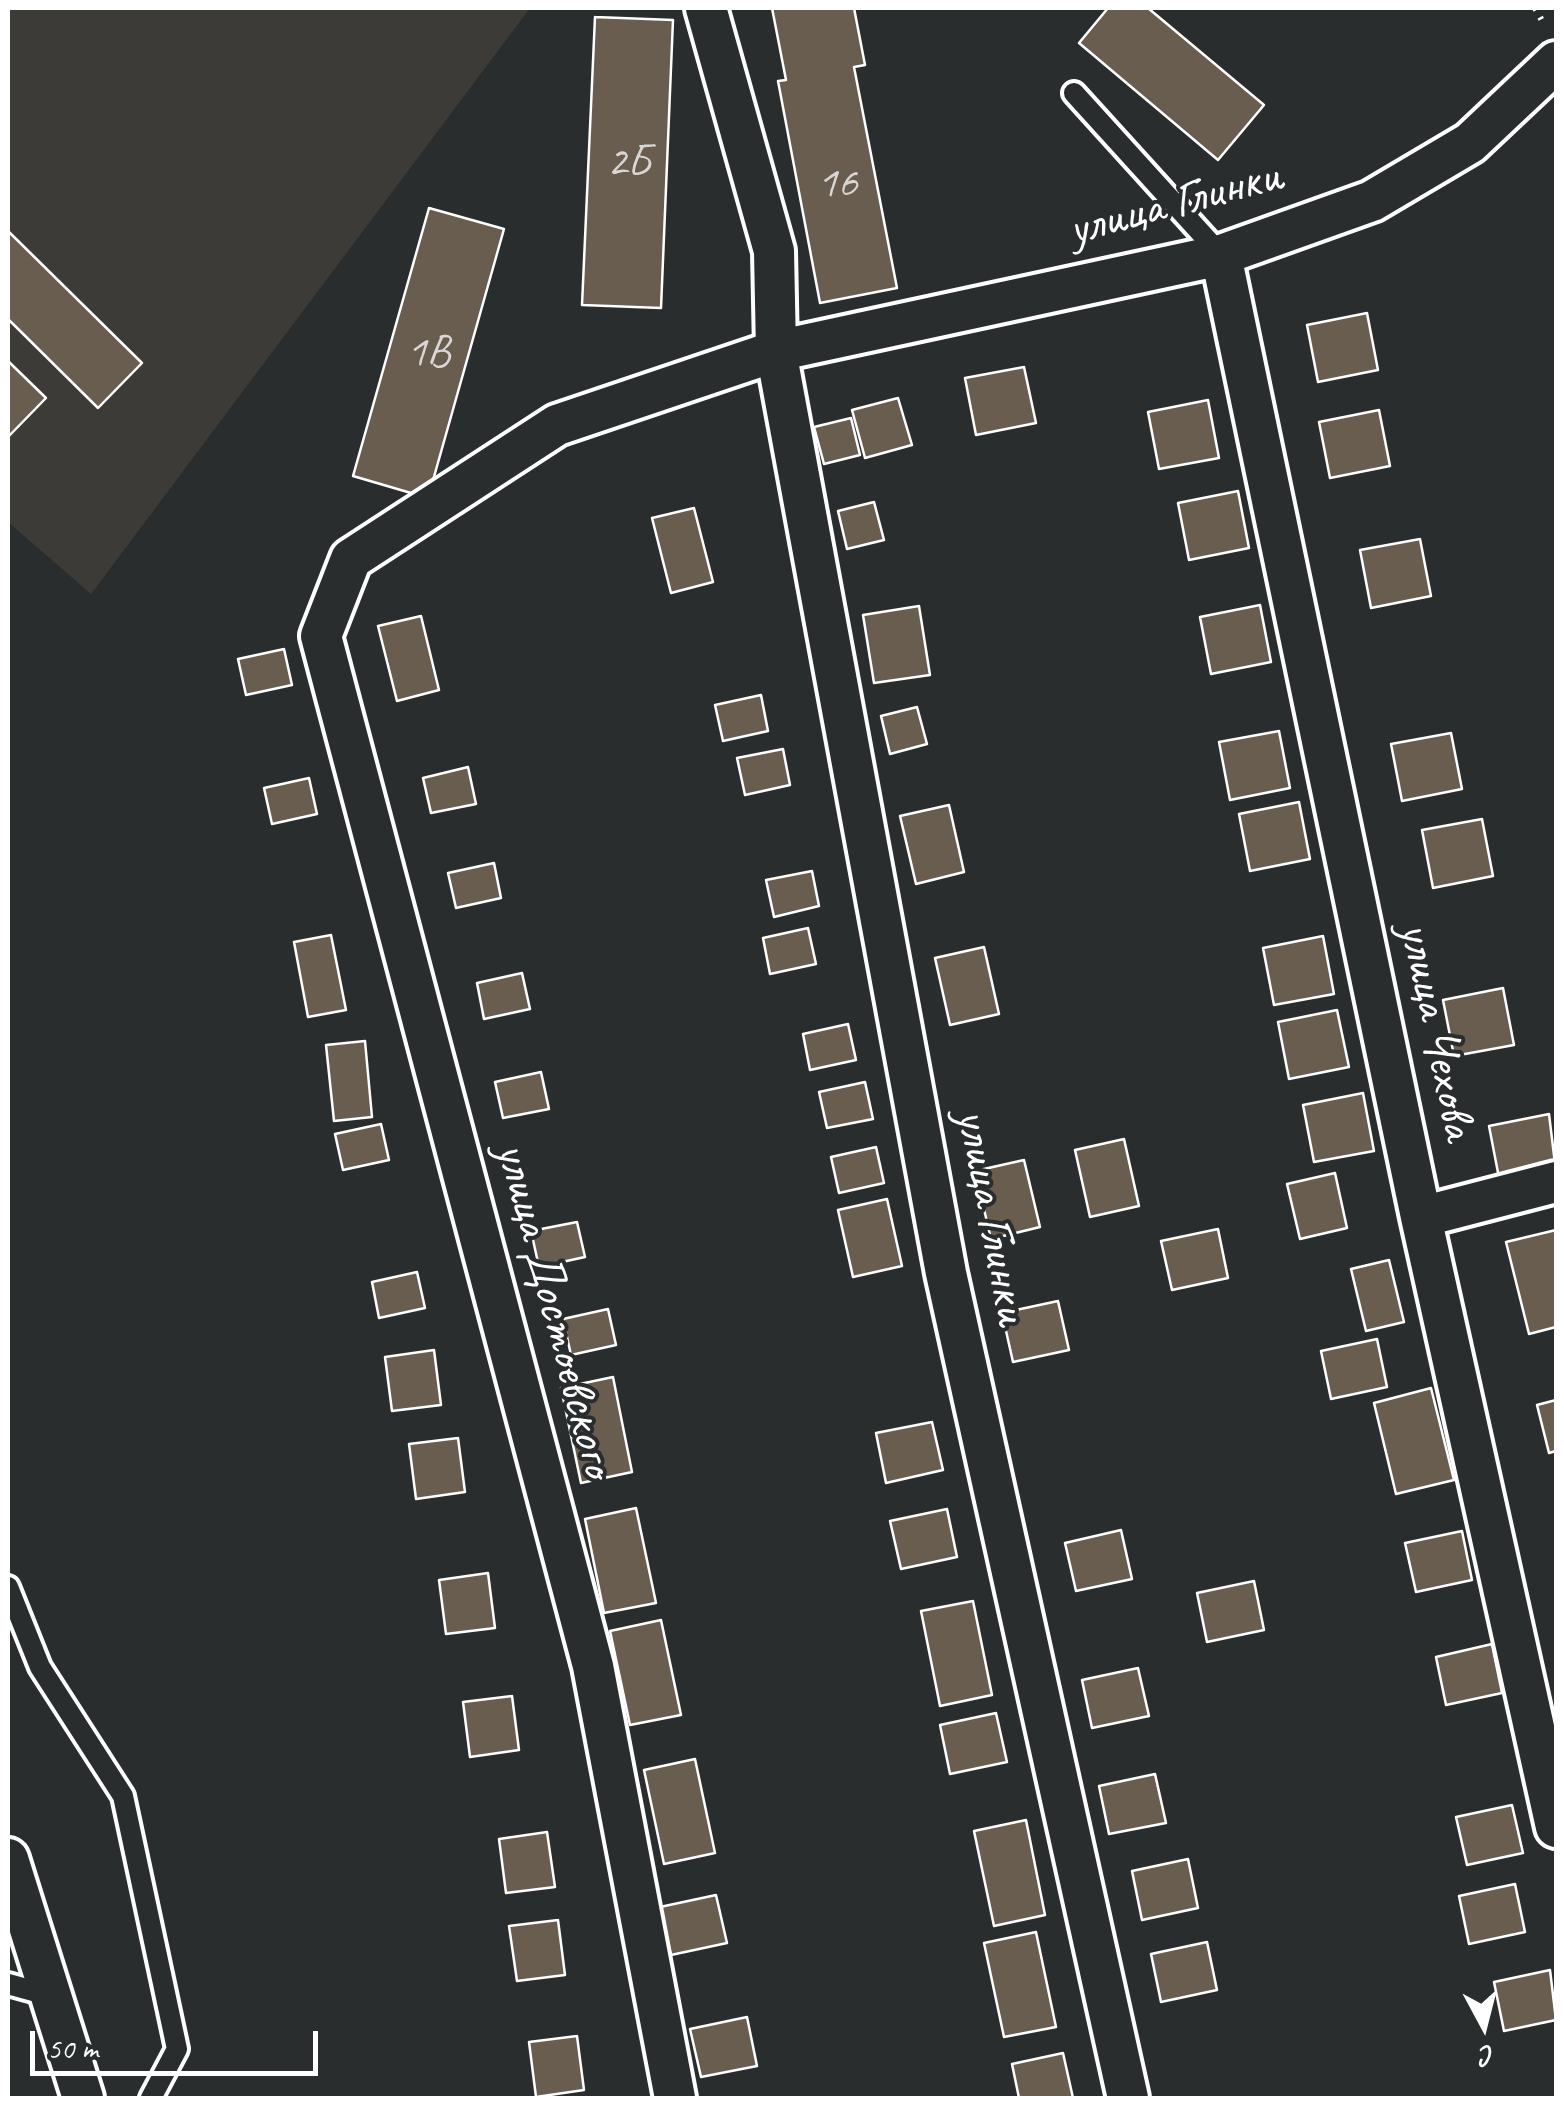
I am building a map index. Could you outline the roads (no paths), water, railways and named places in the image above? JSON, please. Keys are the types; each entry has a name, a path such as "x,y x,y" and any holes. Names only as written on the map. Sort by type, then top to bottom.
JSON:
{"street":[{"name":"улица Глинки","path":"706,8 774,251 776,351 946,1273 1128,2098"},
{"name":"улица Глинки","path":"351,559 558,425 776,351 1221,255 1372,201 1470,144 1556,62"},
{"name":"улица Чехова","path":"1221,255 1421,1217 1556,1827"},
{"name":"улица Достоевского","path":"351,559 321,636 593,1666 674,2098"},
{"path":"1421,1217 1556,1182"},
{"path":"8,1859 83,2098"}],"lane":[{"path":"1074,93 1221,255"},
{"path":"8,1588 40,1667 123,1796 177,2049 150,2098"},
{"path":"8,1984 48,1996"}]}
